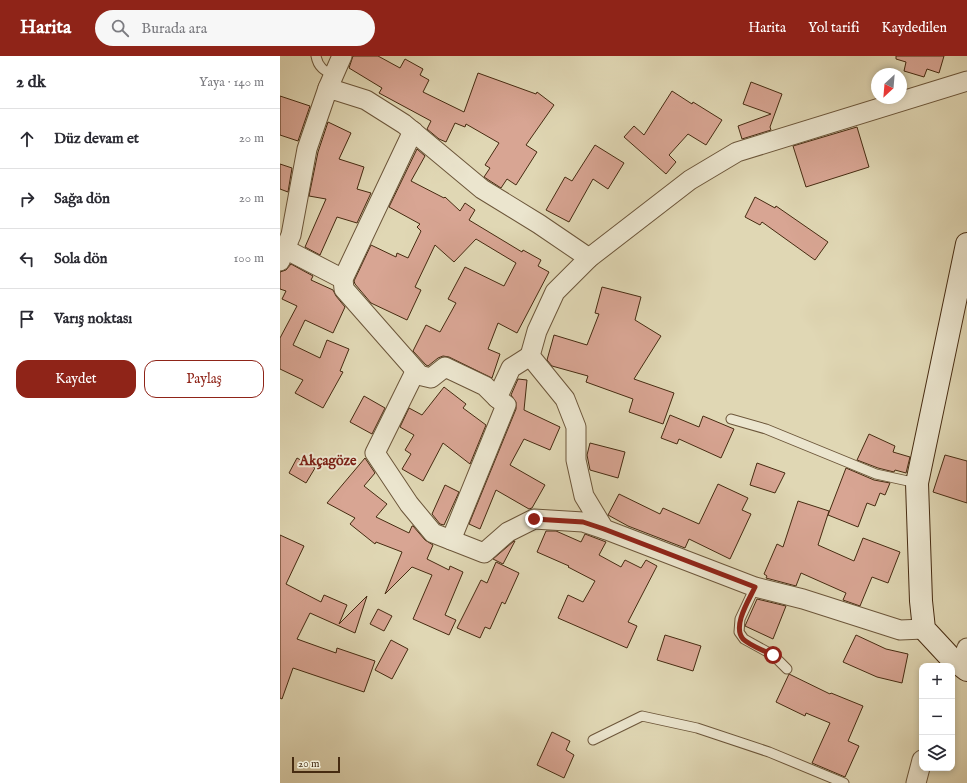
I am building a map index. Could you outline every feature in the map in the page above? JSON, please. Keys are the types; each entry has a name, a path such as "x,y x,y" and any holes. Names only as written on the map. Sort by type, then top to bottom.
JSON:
{"street":[{"path":"342,56 307,149 291,235 282,255 343,279"},
{"path":"497,398 511,368 530,356 537,331 555,292 589,258 690,180 738,152 967,81"},
{"path":"331,82 366,100 413,131 482,189 539,224 589,258"},
{"path":"413,131 343,279 344,289 418,372 414,374 376,453 409,504 433,533 484,553 508,532 534,519 583,522 755,587 803,599 900,630 924,629"},
{"path":"958,661 924,629 921,601 917,483 967,244"},
{"path":"530,356 565,399 576,427 576,460 584,496 604,529"},
{"path":"414,374 431,378 445,367 485,386 506,405 451,540"},
{"path":"916,783 919,771"}],"lane":[{"path":"316,56 318,63 331,82"},
{"path":"731,419 766,429 876,474 917,483"},
{"path":"755,587 740,619 740,632 744,639 773,655 786,669"},
{"path":"593,740 642,716 697,728 769,752 844,783"}],"building":[{"path":"353,56 378,56 400,68 405,59 423,69 420,75 429,80 423,92 464,112 478,73 536,94 537,92 554,105 526,145 537,152 516,185 507,179 501,188 484,177 490,168 485,165 499,143 466,124 465,127 455,123 446,142 439,139 427,129 431,121 379,93 382,88 349,68"},
{"path":"896,56 944,56 939,73 927,69 924,77 907,72 907,68 905,68 906,62 896,59"},
{"path":"751,82 782,94 770,127 771,130 742,139 738,126 771,114 743,104"},
{"path":"672,91 692,104 693,102 722,120 706,145 688,134 669,155 676,162 666,174 624,137 634,126 644,135"},
{"path":"280,96 310,106 298,141 280,135"},
{"path":"328,122 351,133 339,159 364,167 357,189 371,193 357,223 337,217 320,255 305,247 326,199 309,196 318,152"},
{"path":"857,127 869,167 806,187 793,146"},
{"path":"595,145 624,163 608,189 593,179 569,222 546,210 565,177 572,181"},
{"path":"417,149 425,156 411,181 444,198 445,197 460,211 465,203 475,210 469,220 522,252 523,250 541,260 538,266 549,272 517,333 498,323 488,349 500,354 492,378 449,357 443,356 438,358 428,366 413,351 426,325 440,332 456,303 448,299 465,267 504,286 516,263 476,239 454,262 435,245 415,287 421,290 407,320 371,303 354,281 371,245 396,257 397,253 408,258 421,231 417,227 420,224 389,207"},
{"path":"280,164 292,168 288,192 280,189"},
{"path":"755,197 775,208 776,206 828,242 815,260 762,222 760,225 745,217"},
{"path":"291,264 313,276 311,280 333,290 345,307 333,333 305,320 293,345 320,358 327,340 349,349 340,371 343,372 323,408 295,393 303,380 280,369 280,338 297,306 282,299 286,291 280,289 280,272 286,270"},
{"path":"602,287 641,297 635,320 661,336 634,379 674,393 663,424 629,412 633,399 586,382 588,376 552,366 547,360 554,335 587,345 599,314 595,313"},
{"path":"518,379 527,380 524,410 560,427 550,450 524,439 510,465 545,485 532,508 529,509 496,490 480,529 469,524 516,409 516,402 511,395"},
{"path":"444,387 466,404 463,408 486,425 470,464 443,443 423,481 402,469 411,454 405,450 414,435 400,427 409,408 422,415"},
{"path":"364,396 385,408 372,434 350,422"},
{"path":"670,415 699,427 703,416 734,429 721,458 679,439 677,444 661,438"},
{"path":"869,434 895,446 893,452 910,457 906,473 878,468 857,460"},
{"path":"590,443 625,452 618,478 590,470 587,455"},
{"path":"945,455 967,461 967,503 933,492"},
{"path":"297,458 315,468 306,483 289,473"},
{"path":"365,458 375,473 364,486 387,504 376,517 409,533 413,526 425,540 433,545 427,559 449,570 450,566 463,572 445,615 456,620 449,635 413,619 432,575 412,567 385,594 402,552 376,542 375,544 350,524 355,518 327,503"},
{"path":"757,463 785,473 775,493 750,485"},
{"path":"846,468 874,480 890,483 885,495 880,493 875,506 867,503 858,527 828,515"},
{"path":"718,484 748,498 742,510 751,514 730,559 689,539 685,548 628,526 608,515 619,494 660,514 663,508 699,524"},
{"path":"445,485 459,492 444,525 440,524 432,514"},
{"path":"798,501 829,511 818,545 854,561 863,538 900,552 888,583 872,577 860,606 843,600 846,593 801,573 796,586 766,578 767,576 764,574 777,544 783,547"},
{"path":"546,531 556,531 581,542 585,534 606,542 599,555 621,567 625,560 641,568 646,560 657,566 628,622 637,626 627,648 558,618 568,595 583,602 595,581 568,567 569,566 537,552"},
{"path":"280,535 304,546 286,584 321,602 324,595 347,605 339,624 367,596 355,633 310,613 297,639 336,653 337,648 375,661 364,692 293,668 282,699 280,698"},
{"path":"514,541 503,564 493,559"},
{"path":"496,562 519,573 505,604 502,602 490,629 485,627 480,638 457,628 481,580 487,583"},
{"path":"757,599 786,606 773,639 745,626"},
{"path":"378,609 392,616 384,631 370,624"},
{"path":"665,635 701,646 693,671 657,660"},
{"path":"856,635 886,649 908,654 902,683 877,677 843,662"},
{"path":"391,640 408,649 392,679 375,670"},
{"path":"789,674 830,694 831,693 863,706 848,741 859,746 845,777 812,763 830,723 806,713 805,716 776,702"},
{"path":"552,732 570,741 566,750 574,755 564,778 537,765"}],"district":[{"name":"Akçagöze","path":"328,461"}],"route":[{"path":"534,519 583,522 755,587 740,619 740,632 744,639 773,655"}]}
